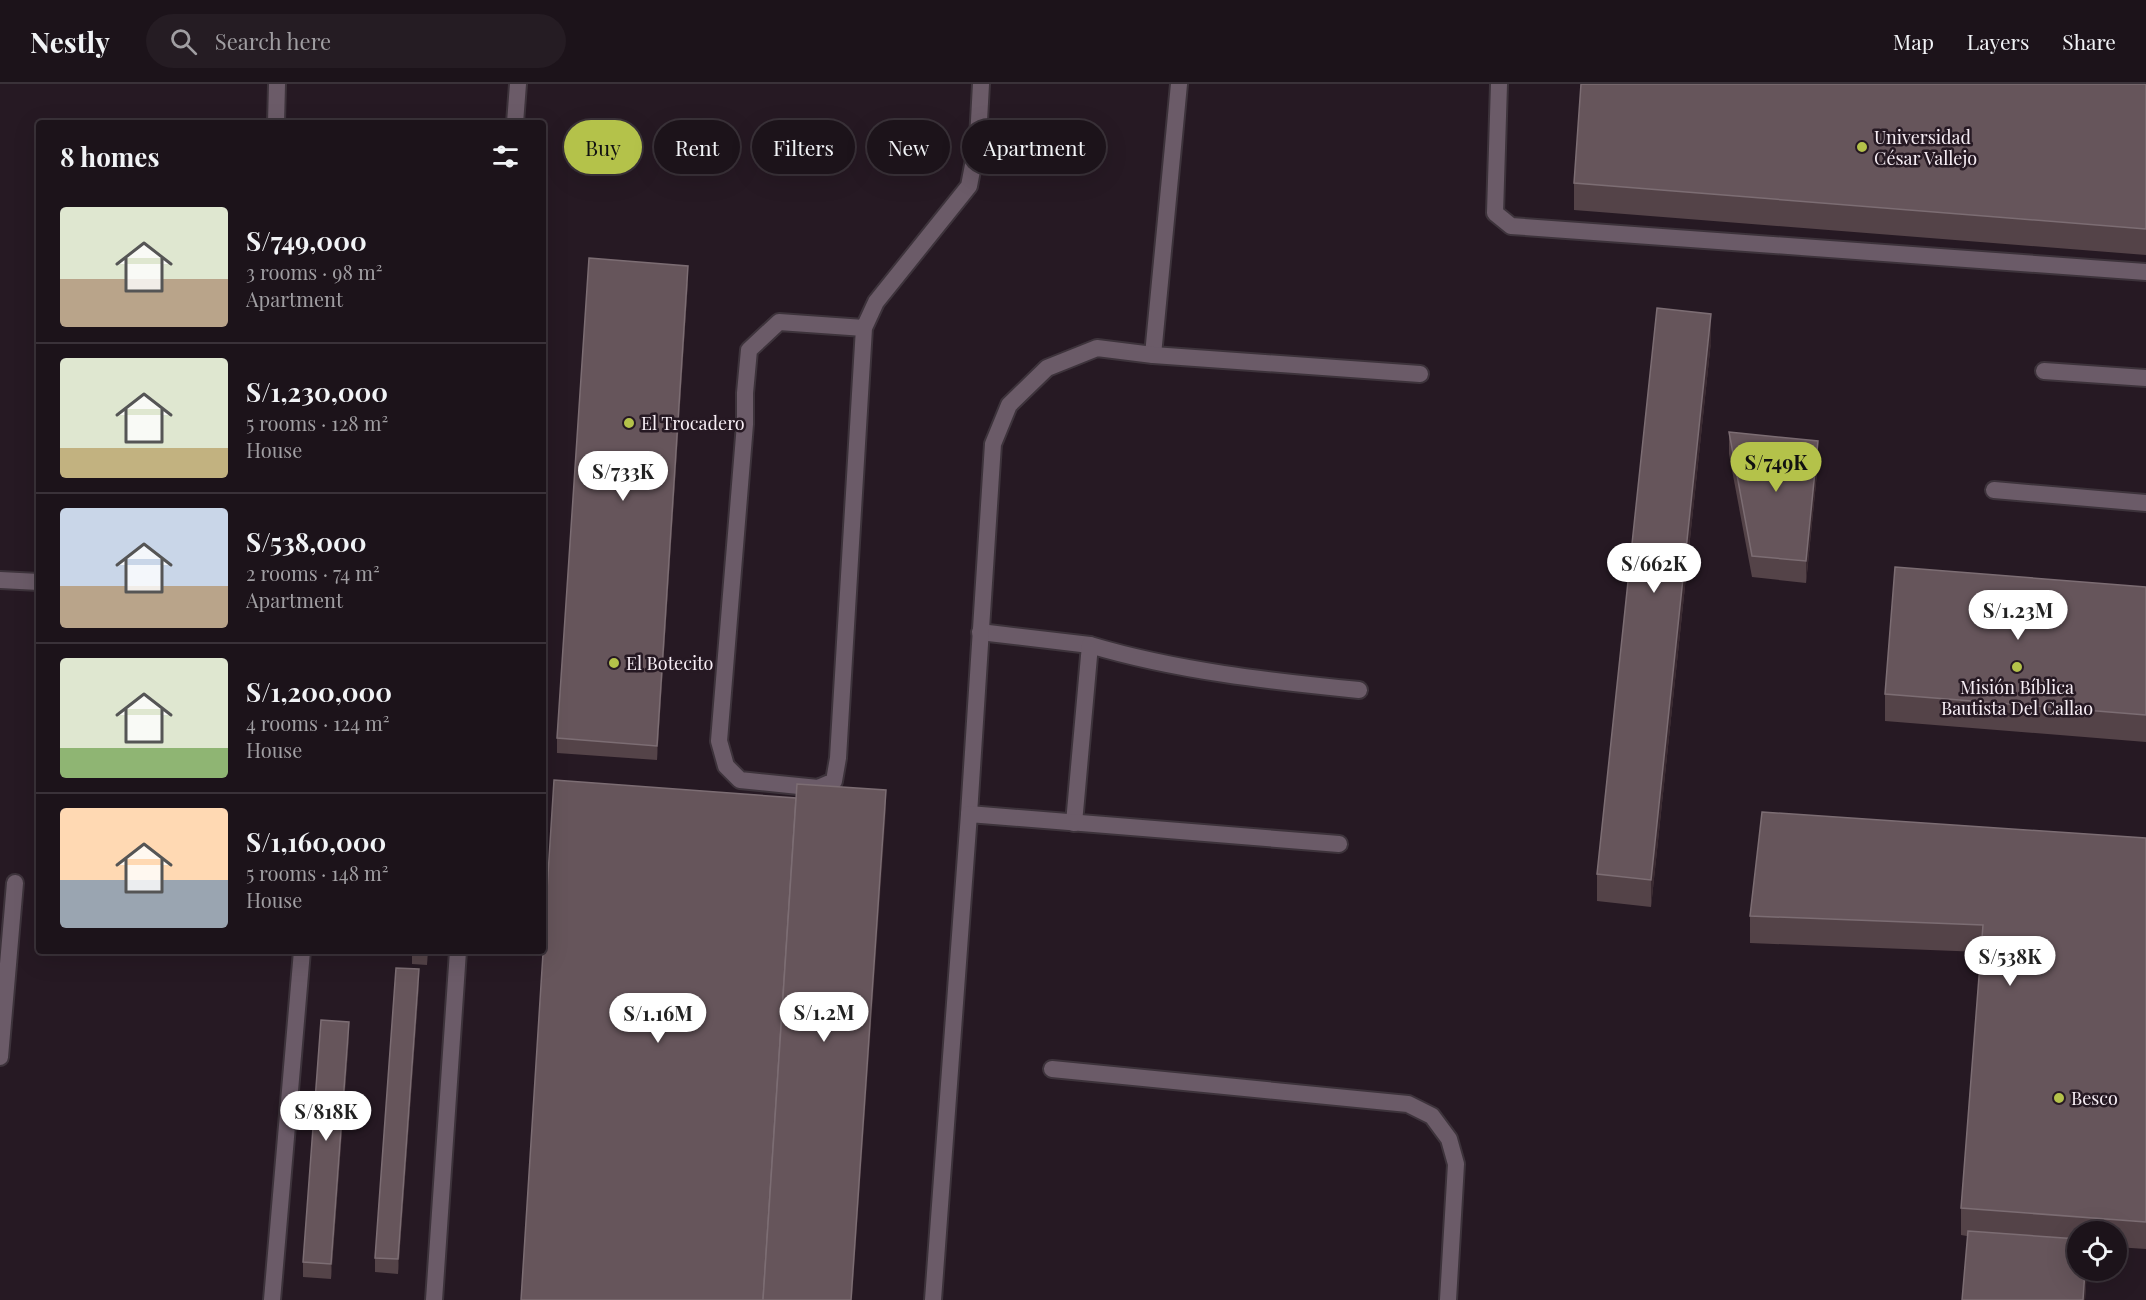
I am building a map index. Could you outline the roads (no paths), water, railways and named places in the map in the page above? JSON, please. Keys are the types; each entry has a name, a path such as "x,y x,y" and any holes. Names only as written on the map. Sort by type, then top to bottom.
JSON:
{"lane":[{"path":"276,120 277,84"},
{"path":"515,120 518,84"},
{"path":"864,328 779,322 749,350 719,741 726,766 740,780 818,788 834,781 838,758 864,328 876,302 969,186 978,139 981,84"},
{"path":"1153,355 1179,84"},
{"path":"1499,84 1495,213 1511,226 2146,272"},
{"path":"933,1300 969,814 993,444 1009,405 1047,368 1097,348 1153,355 1420,374"},
{"path":"2043,371 2146,378"},
{"path":"1994,490 2146,503"},
{"path":"0,580 36,582"},
{"path":"980,632 1090,645 1126,656 1257,680 1359,690"},
{"path":"1074,823 1090,645"},
{"path":"969,814 1339,844"},
{"path":"0,1057 15,883"},
{"path":"272,1300 302,954"},
{"path":"434,1300 458,954"},
{"path":"1052,1069 1408,1104 1432,1116 1449,1139 1456,1164 1448,1300"}],"place":[{"name":"Universidad César Vallejo","path":"1862,147"},
{"name":"El Trocadero","path":"629,423"},
{"name":"El Botecito","path":"614,663"},
{"name":"Misión Bíblica Bautista Del Callao","path":"2017,667"},
{"name":"Besco","path":"2059,1098"}]}
